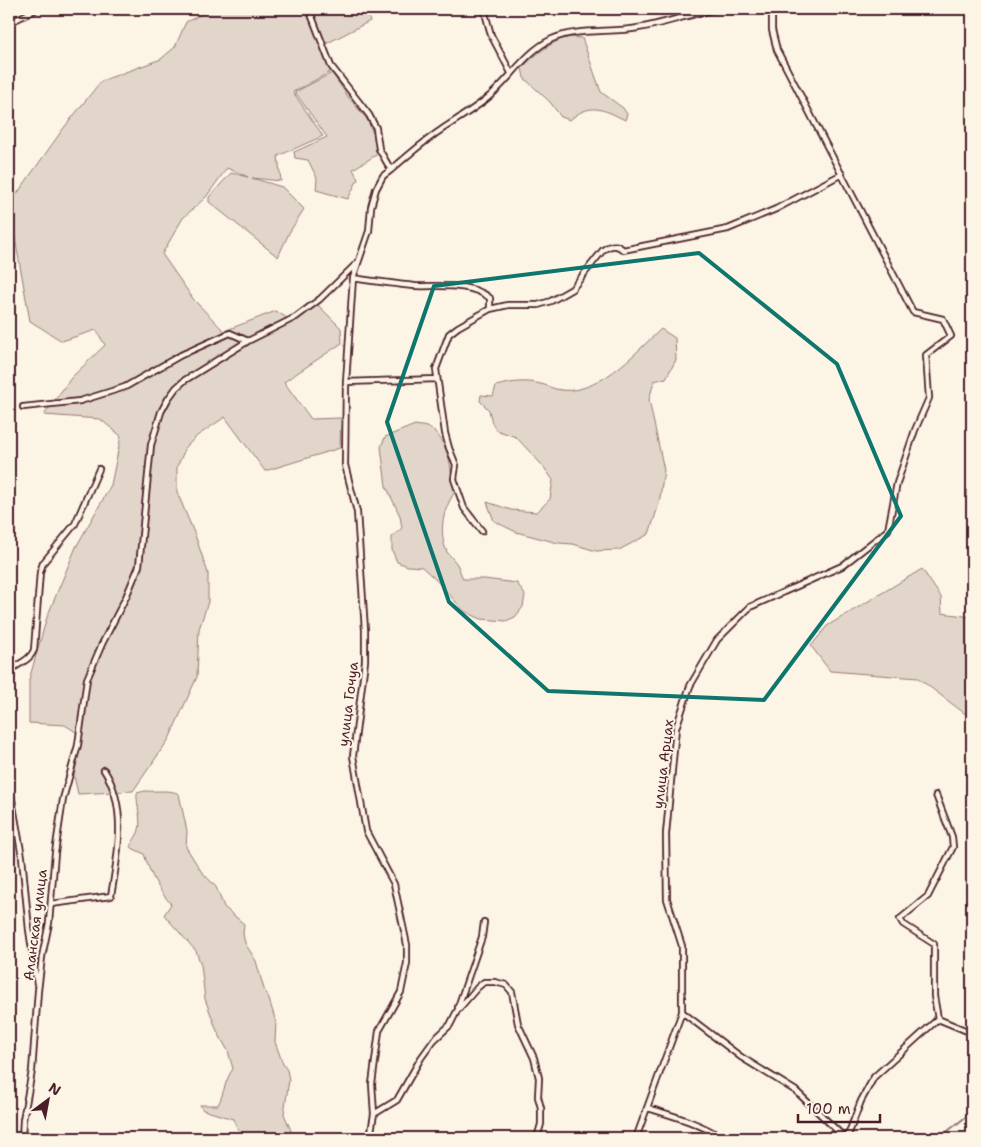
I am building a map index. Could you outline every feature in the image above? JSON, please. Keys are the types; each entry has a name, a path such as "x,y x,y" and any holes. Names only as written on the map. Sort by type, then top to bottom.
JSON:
{"street":[{"path":"9,23 36,9"},
{"path":"309,9 332,66 369,115 376,128 379,149 391,170"},
{"path":"484,9 491,35 511,73"},
{"name":"улица Гочуа","path":"370,1138 374,1114 372,1084 379,1031 401,992 407,963 407,945 394,884 366,831 353,756 365,661 365,630 357,512 344,466 346,382 353,278 369,231 371,207 376,189 383,176 419,146 486,100 533,51 551,40 564,34 640,28 719,9"},
{"path":"482,531 464,508 454,479 456,465 448,448 437,379 438,361 449,334 490,309 508,305 538,305 551,301 572,289 608,246 620,246 624,250 728,229 776,209 842,174 777,50 772,30 772,9"},
{"name":"улица Арцах","path":"636,1138 682,1012 682,946 668,899 666,834 676,728 690,686 717,640 750,607 842,566 888,530 897,483 915,430 929,398 926,355 951,336 943,319 914,312 842,174"},
{"name":"Аланская улица","path":"22,1138 23,1120 32,1071 38,991 51,904 55,853 63,799 78,745 87,679 139,566 151,445 161,412 176,388 185,380 248,341 296,317 320,299 360,260"},
{"path":"353,278 414,286 475,290 490,298 490,309"},
{"path":"23,407 80,401 125,387 181,355 230,333 248,341"},
{"path":"346,382 437,379"},
{"path":"9,672 17,664 26,661 32,656 40,572 44,563 75,524 99,469"},
{"path":"51,904 111,896 117,861 119,824 117,801 110,780 104,770"},
{"path":"9,783 22,857 29,930 38,991"},
{"path":"936,795 952,837 953,847 928,896 900,920 903,924 934,944 934,996 938,1019"},
{"path":"374,1114 389,1107 397,1100 420,1058 434,1040 450,1025 457,1011 482,938 484,922"},
{"path":"457,1011 484,982 506,985 512,992 518,1024 534,1058 539,1078 538,1098 541,1108 541,1124 538,1138"},
{"path":"682,1012 741,1057 796,1091 846,1138 861,1101 874,1077 938,1019"},
{"path":"938,1019 972,1033"},
{"path":"648,1108 688,1120 723,1138"}],"highlighted area":[{"path":"699,253 837,364 901,516 764,700 548,691 449,602 387,422 434,286"}],"shaded area":[{"path":"212,9 365,9 370,21 320,47 332,71 293,92 323,136 278,156 281,181 252,178 282,187 304,209 289,233 278,257 209,202 209,197 231,173 248,177 227,168 206,197 183,218 162,254 194,300 224,331 276,311 291,323 317,304 341,328 342,343 284,382 311,419 341,418 340,448 265,471 225,417 197,436 186,447 177,467 177,492 208,573 208,602 199,629 197,677 169,739 133,791 78,794 74,776 82,736 65,725 29,723 29,680 47,617 76,547 111,485 121,436 100,419 44,415 71,378 105,345 96,330 62,341 30,321 9,205 63,129 101,81 161,59 175,47 186,22"},
{"path":"568,37 582,38 601,92 623,108 627,114 625,120 597,109 584,111 570,120 561,117 550,102 524,78 522,68 527,63 549,46"},
{"path":"332,73 349,98 367,119 375,138 378,154 353,169 358,179 348,199 316,190 317,178 308,160 295,158 294,152 327,137 295,92"},
{"path":"661,329 675,338 676,360 666,378 654,381 649,400 664,470 659,504 649,534 619,550 596,551 516,532 494,521 487,502 511,510 537,512 550,499 553,480 543,466 516,437 496,430 489,410 480,401 481,395 493,396 496,386 519,382 543,384 556,389 571,390 585,387 600,381 613,372"},
{"path":"415,425 427,427 436,433 443,442 449,459 455,492 447,506 443,521 443,537 447,552 457,564 463,579 484,579 517,583 525,595 523,607 515,617 506,621 481,619 464,611 422,567 408,566 397,562 392,550 392,537 402,528 400,516 386,486 381,447 385,437"},
{"path":"922,569 941,597 942,613 972,617 972,719 918,678 830,671 811,646 827,626"},
{"path":"167,791 179,794 187,831 186,847 201,871 216,887 224,907 244,924 243,934 245,943 256,961 276,1022 275,1042 287,1070 289,1080 284,1114 292,1133 297,1138 242,1138 233,1119 203,1110 200,1105 218,1105 228,1077 233,1069 228,1051 217,1031 205,999 201,965 196,951 164,915 171,904 154,880 144,854 130,847 139,828 140,818 137,793"}],"waterway":[{"path":"939,1138 972,1112"}]}
